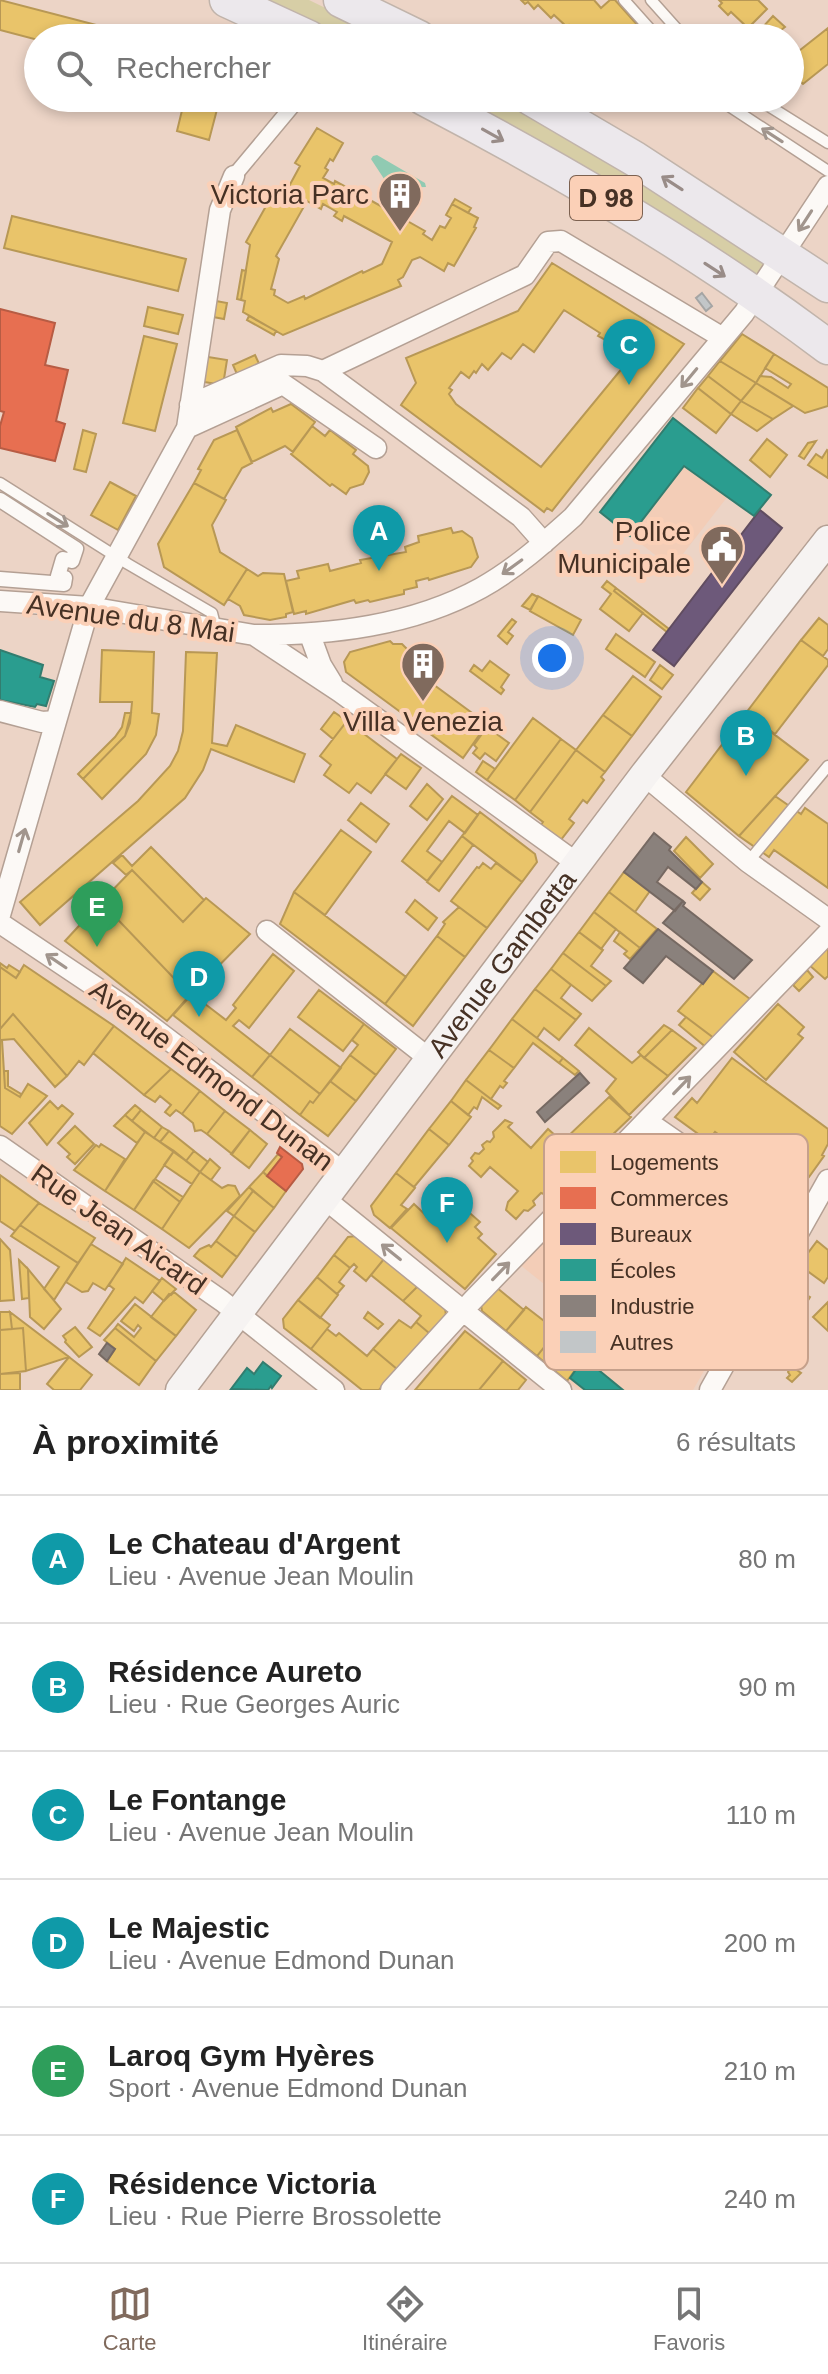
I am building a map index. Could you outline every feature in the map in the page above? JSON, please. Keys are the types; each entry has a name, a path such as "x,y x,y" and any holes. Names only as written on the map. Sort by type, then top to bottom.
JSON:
{"highway":[{"path":"227,0 279,24"},
{"path":"341,0 390,24"},
{"name":"D 98","path":"449,112 605,198 756,296 828,347"},
{"name":"D 98","path":"555,112 635,159 828,285"}],"main road":[{"name":"Avenue Gambetta","path":"180,1390 644,775 828,540"}],"street":[{"path":"0,915 89,607 187,428 220,210 234,176 287,112"},
{"path":"254,635 308,635 363,627 450,602 502,575 544,543 590,497 723,338 784,256 828,186"},
{"path":"323,371 525,275 548,242 553,241 561,241 723,338"},
{"path":"190,405 281,365 307,366 323,371 521,517 544,543"},
{"path":"187,428 283,384 376,448"},
{"path":"0,500 76,549 72,561 63,559 58,576 65,578 64,584 0,579"},
{"name":"Avenue du 8 Mai","path":"0,601 89,607 254,635 340,692 578,864"},
{"path":"302,667 298,647 308,635"},
{"name":"Avenue du 8 Mai","path":"308,635 325,674 340,692"},
{"path":"0,711 42,722 56,721"},
{"path":"644,775 748,862 828,919"},
{"name":"Avenue Edmond Dunan","path":"0,923 127,1008 344,1173"},
{"path":"267,931 431,1060"},
{"path":"636,1134 828,933"},
{"path":"648,1122 665,1134"},
{"name":"Rue Jean Aicard","path":"0,1146 238,1312 334,1390"},
{"path":"808,1219 822,1201 828,1180"},
{"path":"325,1199 561,1390"},
{"path":"391,1390 463,1310 544,1228"},
{"path":"710,1390 721,1370"}],"lane":[{"path":"624,0 645,24"},
{"path":"651,0 672,24"},
{"path":"738,112 828,171"},
{"path":"778,112 828,143"},
{"path":"0,483 212,613 216,629"},
{"path":"748,862 828,766"}],"shaded area":[{"path":"255,0 309,0 358,24 310,24"},
{"path":"480,112 528,112 568,135 771,264 760,281"},
{"path":"377,155 425,183 426,187 390,188 371,159"},
{"path":"673,418 728,496 672,568 600,512"},
{"path":"544,1238 544,1284 519,1264"},
{"path":"575,1370 705,1370 693,1390 579,1390 567,1381"}],"building: Logements":[{"path":"0,0 92,24 24,24 24,36 0,30"},
{"path":"521,0 594,0 601,8 610,0 615,0 636,24 564,24 554,15 551,18 538,5 534,9 528,2 525,4"},
{"path":"719,0 758,0 767,9 752,24 744,24 731,12 728,15 719,6 722,3"},
{"path":"773,16 782,24 766,24"},
{"path":"828,28 828,64 804,83 804,47"},
{"path":"182,112 216,112 209,140 177,131"},
{"name":"Victoria Parc","path":"317,128 343,143 333,161 330,159 323,178 334,184 335,181 425,231 423,234 432,240 440,226 445,228 451,218 446,215 452,204 478,218 476,228 454,266 448,263 444,271 420,257 412,260 398,280 401,286 283,335 243,312 245,301 241,300 250,245 246,242 275,190 279,192 282,186 287,190 300,166 295,163","holes":["307,201 321,209 323,204 337,212 334,216 342,221 344,216 392,242 382,264 305,299 304,296 288,303 274,295 275,290 271,289 279,259 276,256"]},
{"path":"455,199 471,208 468,213 452,204"},
{"path":"12,216 186,259 178,291 4,248"},
{"path":"552,263 684,344 552,511 547,508 544,512 401,405 416,383 406,358 518,311","holes":["564,310 600,333 598,336 633,355 541,467 456,404 449,394 452,390 449,388 461,372 469,378 482,364 488,370 502,353 511,359 523,344 534,352"]},
{"path":"242,270 246,271 241,300 237,299"},
{"path":"216,301 227,303 224,319 213,317"},
{"path":"148,307 183,315 178,334 144,326"},
{"path":"249,316 276,331 274,335 247,320"},
{"path":"742,334 774,354 756,383 720,361"},
{"path":"144,336 177,344 155,431 123,423"},
{"path":"774,354 828,388 828,406 805,413 756,383 760,376 771,377 788,388 791,384 765,368"},
{"path":"255,355 261,368 239,379 233,365"},
{"path":"202,356 227,360 223,385 198,381"},
{"path":"720,361 756,383 741,401 708,376"},
{"path":"708,376 741,401 731,414 698,388"},
{"path":"756,383 793,406 773,419 741,401"},
{"path":"698,388 731,414 716,433 683,408"},
{"path":"741,401 773,419 757,431 731,414"},
{"path":"291,404 315,422 293,452 285,446 252,462 236,427 271,408 273,412"},
{"path":"312,426 325,436 330,430 356,450 353,454 368,466 369,472 363,484 350,488 346,494 332,484 330,486 291,454"},
{"path":"83,430 96,434 86,472 74,469"},
{"path":"237,430 252,463 242,468 224,499 194,483 214,440"},
{"path":"767,439 787,455 770,477 750,460"},
{"path":"816,441 804,459 799,456 808,443"},
{"path":"827,450 828,478 808,465 816,454 822,458"},
{"path":"110,482 136,496 118,530 91,515"},
{"path":"194,483 226,500 212,525 220,552 247,569 224,605 164,567 158,544"},
{"path":"451,528 453,533 462,531 472,538 478,557 471,567 416,581 417,587 404,590 404,594 370,602 356,603 354,600 306,614 306,611 294,614 286,581 299,578 297,571 328,564 330,571 361,563 360,560 406,552 405,547 419,542 418,536"},
{"path":"247,569 258,576 263,573 284,574 293,612 286,614 286,617 270,620 244,615 240,606 228,599"},
{"path":"607,581 616,588 614,591 643,613 629,631 600,609 611,594 602,587"},
{"path":"616,588 669,629 667,632 614,591"},
{"path":"532,594 538,597 530,610 522,606"},
{"path":"538,596 581,620 573,635 530,611"},
{"path":"819,618 828,625 828,649 823,656 801,640"},
{"path":"512,619 516,622 508,632 513,636 507,644 498,636"},
{"path":"616,634 655,662 645,677 606,649"},
{"path":"801,640 828,660 828,665 775,734 746,713"},
{"name":"Villa Venezia","path":"390,641 402,644 408,650 407,665 487,724 463,758 346,672 344,662 350,652"},
{"path":"102,650 154,652 152,713 159,714 156,735 146,754 102,799 83,779 125,736 132,702 100,702"},
{"path":"186,652 217,653 212,743 227,746 236,725 305,754 294,782 211,749 203,770 185,798 40,925 20,902 138,801 170,766 183,731"},
{"path":"490,661 509,675 501,687 504,690 501,694 470,671 474,665 482,671"},
{"path":"660,665 673,675 662,689 650,680"},
{"path":"633,676 661,697 632,736 603,715"},
{"path":"334,712 347,721 333,739 321,729"},
{"path":"125,713 131,713 125,736 83,779 78,774 115,737 122,727"},
{"path":"746,713 808,760 739,836 686,792"},
{"path":"603,715 632,736 605,772 576,750"},
{"path":"533,718 561,739 515,800 487,780"},
{"path":"347,721 397,759 371,793 357,783 349,793 324,775 331,765 320,756"},
{"path":"487,727 509,743 496,761 485,753 480,759 473,753 477,748 474,745"},
{"path":"561,739 576,750 530,812 515,800"},
{"path":"576,750 605,772 601,777 604,780 587,803 583,800 569,819 574,823 560,841 540,826 543,822 530,812"},
{"path":"401,754 421,768 406,789 385,774"},
{"path":"483,761 495,769 487,780 476,772"},
{"path":"427,784 443,799 427,820 410,806"},
{"path":"452,796 478,815 465,833 449,821 427,851 442,862 427,881 402,861"},
{"path":"775,796 801,814 805,808 828,824 828,888 774,850 769,857 739,836"},
{"path":"361,803 389,824 376,842 348,820"},
{"path":"480,812 535,854 537,862 522,882 462,836"},
{"path":"341,830 371,852 325,915 294,892"},
{"path":"462,836 473,845 439,891 427,882"},
{"path":"686,837 713,864 700,878 674,851"},
{"path":"151,847 204,900 183,922 132,870 126,875 113,863 122,855 132,866"},
{"path":"483,863 491,869 496,863 522,882 487,928 451,901"},
{"path":"132,870 183,922 206,898 250,934 190,995 101,902"},
{"path":"624,872 650,891 635,912 609,892"},
{"path":"702,882 710,889 700,900 692,893"},
{"path":"294,892 406,977 385,1004 280,924"},
{"path":"609,892 657,929 640,948 594,912"},
{"path":"415,900 437,918 428,930 406,912"},
{"path":"101,902 190,995 167,1021 65,941"},
{"path":"459,907 487,928 465,957 437,936 445,924 443,922"},
{"path":"594,912 616,929 601,949 579,932"},
{"path":"579,932 603,950 591,966 611,981 606,986 563,953"},
{"path":"620,932 640,948 630,959 624,954 627,951 614,941"},
{"path":"437,936 465,957 413,1026 385,1004"},
{"path":"828,948 828,976 825,979 808,964"},
{"path":"563,953 606,986 592,1001 551,969"},
{"path":"273,954 294,971 249,1028 239,1020 233,1026 270,1055 252,1077 173,1015 192,994 226,1020 236,1008 233,1005"},
{"path":"0,963 20,972 16,978 0,967"},
{"path":"24,965 114,1026 84,1065 79,1061 67,1076 13,1014 0,1029 0,967 16,978"},
{"path":"551,969 571,985 561,998 581,1014 576,1020 535,989"},
{"path":"807,970 813,977 799,991 793,985"},
{"path":"713,971 750,999 751,1004 715,1039 678,1011"},
{"path":"535,989 576,1020 559,1040 544,1028 537,1038 512,1019"},
{"path":"319,990 364,1024 343,1051 298,1017"},
{"path":"778,1004 804,1027 798,1034 803,1038 766,1080 734,1052"},
{"path":"13,1014 67,1076 55,1087 14,1039 2,1040 5,1088 20,1097 28,1084 47,1096 12,1134 0,1126 0,1029"},
{"path":"686,1017 715,1039 707,1048 679,1025"},
{"path":"512,1019 563,1058 559,1063 533,1043 514,1068 489,1050"},
{"path":"364,1024 396,1049 376,1075 350,1055 358,1045 352,1040"},
{"path":"664,1025 672,1030 644,1058 638,1052"},
{"path":"114,1026 171,1069 144,1095 93,1053"},
{"path":"589,1028 632,1063 641,1055 668,1076 629,1115 606,1091 616,1079 575,1045"},
{"path":"290,1029 341,1068 320,1094 270,1055"},
{"path":"672,1030 696,1048 668,1076 644,1058"},
{"path":"489,1050 514,1068 504,1081 507,1083 503,1088 500,1086 491,1099 466,1080"},
{"path":"270,1055 320,1094 313,1103 310,1101 300,1115 252,1077"},
{"path":"350,1055 376,1075 356,1101 330,1081"},
{"path":"563,1058 579,1071 575,1075 559,1063"},
{"path":"732,1058 828,1129 824,1156 809,1177 808,1134 698,1134 675,1117 692,1098 697,1103"},
{"path":"171,1069 200,1091 182,1114 176,1110 170,1116 165,1112 171,1105 160,1096 155,1102 144,1095"},
{"path":"4,1071 8,1071 8,1086 21,1094 20,1097 5,1088"},
{"path":"466,1080 501,1106 498,1109 482,1097 477,1109 474,1107 468,1115 451,1101"},
{"path":"330,1081 356,1101 328,1136 300,1115"},
{"path":"200,1091 225,1111 207,1134 201,1130 195,1131 193,1123 182,1114"},
{"path":"609,1097 631,1117 613,1134 570,1134"},
{"path":"50,1101 58,1109 62,1105 73,1114 47,1145 29,1123"},
{"path":"451,1101 471,1117 449,1145 429,1129"},
{"path":"135,1105 141,1110 132,1121 125,1115"},
{"path":"141,1110 162,1127 154,1138 132,1121"},
{"path":"225,1111 250,1130 232,1154 207,1134"},
{"path":"125,1115 145,1132 137,1143 114,1126"},
{"path":"505,1120 512,1123 508,1127 531,1148 548,1129 554,1134 544,1134 544,1194 541,1193 533,1201 535,1205 528,1211 524,1210 516,1219 506,1210 508,1202 518,1191 490,1167 481,1177 469,1166 475,1153 479,1154 484,1149 482,1145 494,1137 493,1132"},
{"path":"75,1126 94,1144 75,1164 67,1157 70,1154 58,1143"},
{"path":"162,1127 169,1131 160,1142 154,1138"},
{"path":"429,1129 449,1145 414,1187 396,1173"},
{"path":"250,1130 267,1144 249,1168 231,1154"},
{"path":"169,1131 194,1151 186,1161 160,1142"},
{"path":"145,1132 174,1151 134,1210 105,1191"},
{"path":"101,1144 125,1159 105,1191 74,1170 96,1145 99,1147"},
{"path":"174,1151 200,1172 192,1184 164,1165"},
{"path":"194,1151 208,1162 200,1172 186,1161"},
{"path":"278,1154 282,1157 267,1176 263,1172"},
{"path":"210,1159 220,1168 211,1180 200,1172"},
{"path":"200,1172 222,1188 235,1186 240,1196 189,1248 162,1229"},
{"path":"263,1172 286,1191 274,1208 249,1187"},
{"path":"396,1173 415,1188 401,1205 407,1209 390,1228 374,1215 371,1206"},
{"path":"0,1175 39,1203 15,1231 0,1221"},
{"path":"155,1179 183,1197 180,1202 153,1181"},
{"path":"153,1181 180,1202 162,1229 134,1210"},
{"path":"249,1187 253,1191 234,1216 227,1211"},
{"path":"253,1191 274,1208 255,1232 234,1216"},
{"path":"39,1203 95,1238 78,1263 20,1225"},
{"path":"414,1204 434,1223 449,1207 456,1214 463,1207 480,1222 475,1227 482,1234 478,1238 496,1254 465,1289 391,1228"},
{"path":"234,1216 255,1232 237,1257 216,1241"},
{"path":"20,1225 78,1263 54,1300 44,1289 59,1267 11,1236"},
{"path":"356,1236 384,1259 366,1281 354,1271 357,1267 354,1264 350,1268 334,1255 348,1237"},
{"path":"0,1239 10,1250 14,1300 0,1301"},
{"path":"216,1241 237,1257 222,1277 194,1256 200,1249 211,1247"},
{"path":"817,1241 828,1250 828,1277 824,1283 808,1271 808,1253"},
{"path":"91,1244 123,1264 105,1290 93,1283 88,1291 82,1292 66,1282"},
{"path":"334,1255 350,1268 339,1282 344,1286 337,1294 317,1277"},
{"path":"126,1258 160,1281 143,1303 135,1297 100,1336 88,1328 114,1289 109,1285"},
{"path":"384,1259 418,1286 403,1301 371,1275"},
{"path":"19,1260 28,1269 29,1298 22,1299"},
{"path":"28,1269 61,1309 44,1329 30,1317"},
{"path":"317,1277 338,1295 320,1318 298,1300"},
{"path":"162,1278 176,1289 164,1301 152,1291"},
{"path":"418,1286 445,1308 446,1316 429,1333 416,1322 421,1316 403,1301"},
{"path":"496,1287 524,1310 506,1331 482,1311 481,1305"},
{"path":"174,1292 196,1310 176,1336 151,1317"},
{"path":"298,1300 330,1325 311,1349 284,1328 283,1319"},
{"path":"828,1302 828,1331 813,1317"},
{"path":"135,1304 176,1336 156,1361 115,1328 118,1324 134,1337 141,1328 138,1325 134,1331 121,1321"},
{"path":"526,1307 544,1321 544,1347 537,1356 506,1331"},
{"path":"0,1312 10,1312 12,1329 0,1330"},
{"path":"10,1312 69,1357 26,1371 23,1328 12,1329"},
{"path":"368,1312 383,1324 378,1329 364,1318"},
{"path":"399,1320 411,1328 416,1322 429,1333 397,1369 373,1349"},
{"path":"75,1327 92,1347 79,1357 63,1336"},
{"path":"23,1328 26,1371 0,1374 0,1330"},
{"path":"115,1328 156,1361 139,1385 107,1361 115,1349 104,1340"},
{"path":"327,1329 336,1336 339,1333 367,1356 373,1349 397,1369 379,1390 362,1390 311,1349"},
{"path":"465,1331 503,1361 479,1390 415,1390"},
{"path":"544,1347 544,1362 537,1356"},
{"path":"69,1357 92,1375 80,1390 54,1390 47,1384"},
{"path":"503,1361 526,1380 518,1390 479,1390"},
{"path":"554,1370 575,1370 567,1381"},
{"path":"797,1370 801,1373 792,1382 787,1378 790,1375 788,1372"},
{"path":"20,1373 20,1390 0,1390 0,1374"}],"building: Commerces":[{"path":"0,309 55,323 45,365 68,370 56,421 65,424 55,461 0,448 0,426 4,412 0,411"},
{"path":"280,1147 302,1164 303,1169 286,1191 267,1176 282,1157 277,1153"}],"building: Bureaux":[{"path":"760,510 782,528 674,666 653,650"}],"building: Écoles":[{"path":"673,418 771,495 754,516 684,466 630,536 600,512"},
{"path":"0,650 43,665 40,677 54,681 46,706 37,704 35,707 0,700"},
{"path":"263,1362 281,1376 272,1388 231,1389 247,1368 254,1374"},
{"path":"576,1370 599,1370 623,1390 585,1390 570,1378"}],"building: Industrie":[{"path":"654,833 702,882 696,889 668,867 657,882 683,901 675,911 624,872"},
{"path":"683,901 683,906 752,960 734,979 663,923"},
{"path":"658,929 713,971 703,984 666,956 643,983 624,968"},
{"path":"580,1073 589,1083 545,1122 537,1112"},
{"path":"107,1343 115,1349 107,1361 99,1354"}],"building: Autres":[{"path":"702,293 712,306 706,311 696,298"}],"place":[{"name":"Victoria Parc","path":"400,233"},
{"name":"Le Fontange","path":"629,385"},
{"name":"Le Chateau d'Argent","path":"379,571"},
{"name":"Police Municipale","path":"722,586"},
{"name":"Villa Venezia","path":"423,703"},
{"name":"Résidence Aureto","path":"746,776"},
{"name":"Laroq Gym Hyères","path":"97,947"},
{"name":"Le Majestic","path":"199,1017"},
{"name":"Résidence Victoria","path":"447,1243"}]}
